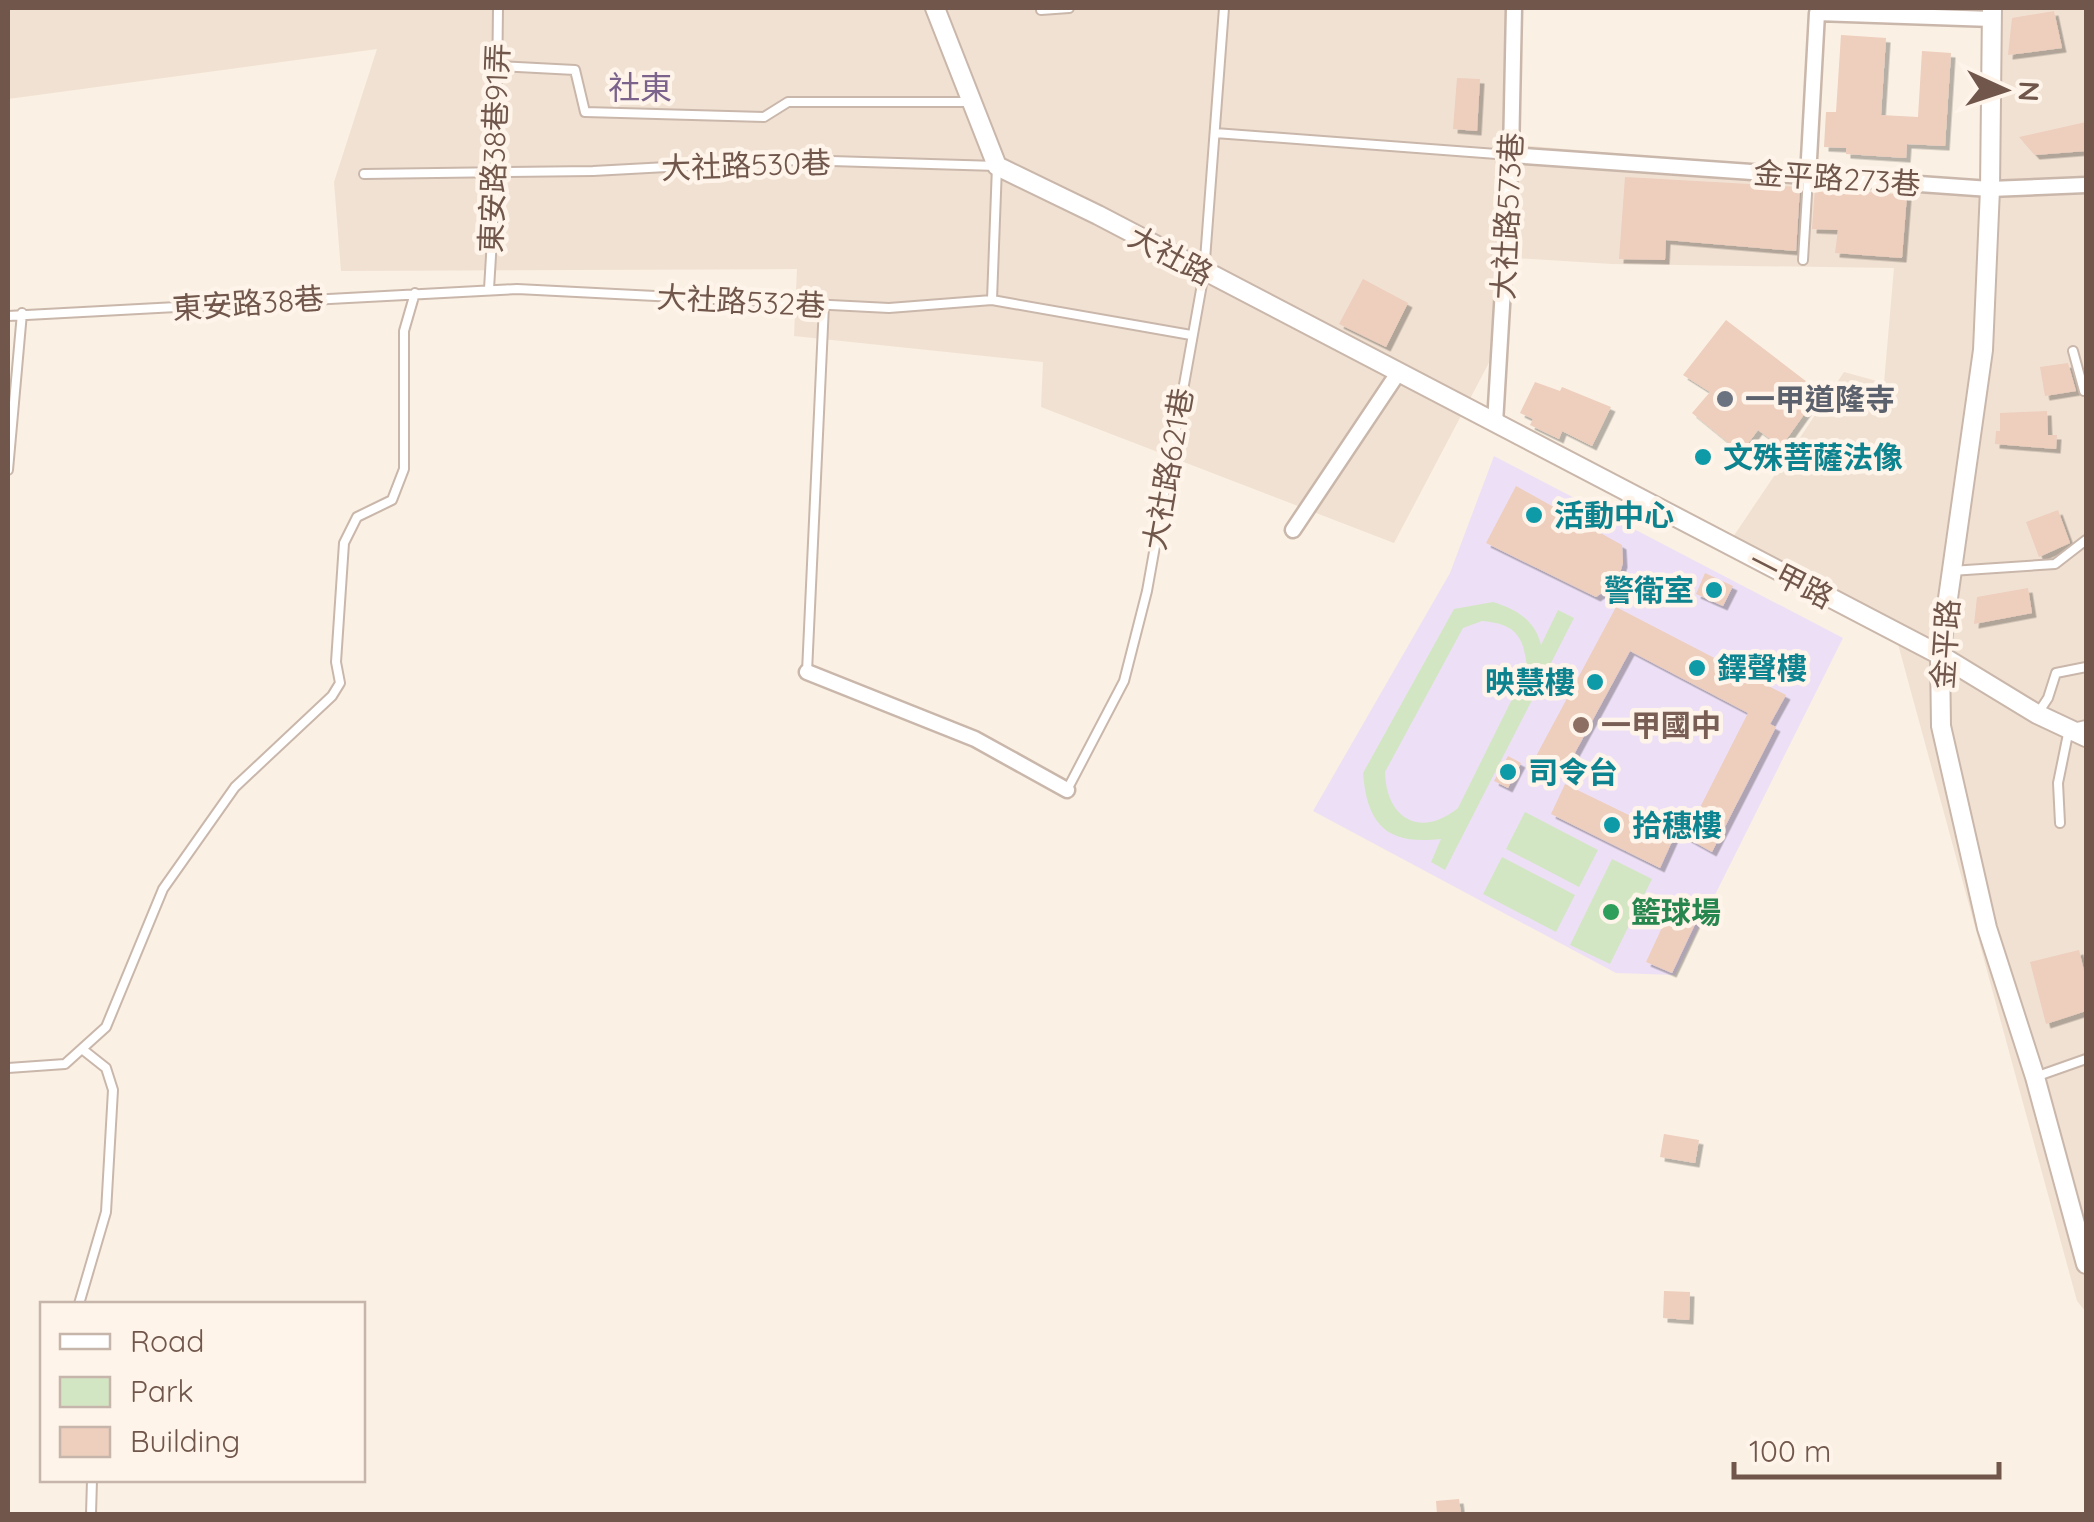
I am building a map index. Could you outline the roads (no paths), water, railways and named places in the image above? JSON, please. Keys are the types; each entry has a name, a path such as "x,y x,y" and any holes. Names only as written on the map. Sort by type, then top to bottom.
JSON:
{"street":[{"path":"935,8 996,166"},
{"name":"大社路573巷","path":"1495,424 1511,155 1514,8"},
{"path":"1808,176 1817,13 1992,13"},
{"name":"金平路","path":"1992,13 1983,350 1940,655 1941,726 1987,928 2085,1256"},
{"name":"金平路273巷","path":"1511,155 1990,189 2086,185"},
{"name":"大社路","path":"996,166 1098,215 1495,424"},
{"path":"1293,530 1398,373"},
{"name":"一甲路","path":"1495,424 1940,655 2038,714 2081,730"},
{"path":"807,672 975,739 1067,790"}],"lane":[{"name":"東安路38巷91弄","path":"489,289 496,173 498,8"},
{"path":"1041,10 1069,8"},
{"name":"大社路621巷","path":"1067,790 1124,681 1148,591 1204,273 1224,8"},
{"name":"大社路530巷","path":"499,66 575,70 585,112 605,114 764,118 788,102 970,102"},
{"path":"1215,133 1511,155"},
{"name":"大社路530巷","path":"364,174 496,173 798,160 996,166"},
{"path":"992,300 996,166"},
{"path":"1803,260 1808,176"},
{"name":"大社路532巷","path":"489,289 890,308 992,300 1191,335"},
{"name":"東安路38巷","path":"8,316 22,312 185,307 489,289"},
{"path":"8,1068 65,1064 106,1027 164,889 235,787 332,696 340,683 336,662 344,543 357,517 392,500 404,469 404,331 415,293"},
{"path":"807,672 824,305"},
{"path":"8,470 22,312"},
{"path":"2072,350 2086,390"},
{"path":"1952,571 2055,564 2086,540"},
{"path":"2038,714 2056,672 2086,667"},
{"path":"2060,823 2058,782 2081,730"},
{"path":"80,1302 106,1212 113,1090 106,1068 82,1049"},
{"path":"2034,1077 2086,1059"},
{"path":"91,1514 92,1482"}],"place":[{"name":"一甲道隆寺","path":"1725,399"},
{"name":"文殊菩薩法像","path":"1703,457"},
{"name":"活動中心","path":"1534,515"},
{"name":"警衛室","path":"1714,590"},
{"name":"鐸聲樓","path":"1697,668"},
{"name":"映慧樓","path":"1595,682"},
{"name":"一甲國中","path":"1581,725"},
{"name":"司令台","path":"1508,772"},
{"name":"拾穗樓","path":"1612,825"},
{"name":"籃球場","path":"1611,912"}],"district":[{"name":"社東","path":"640,87"}]}
